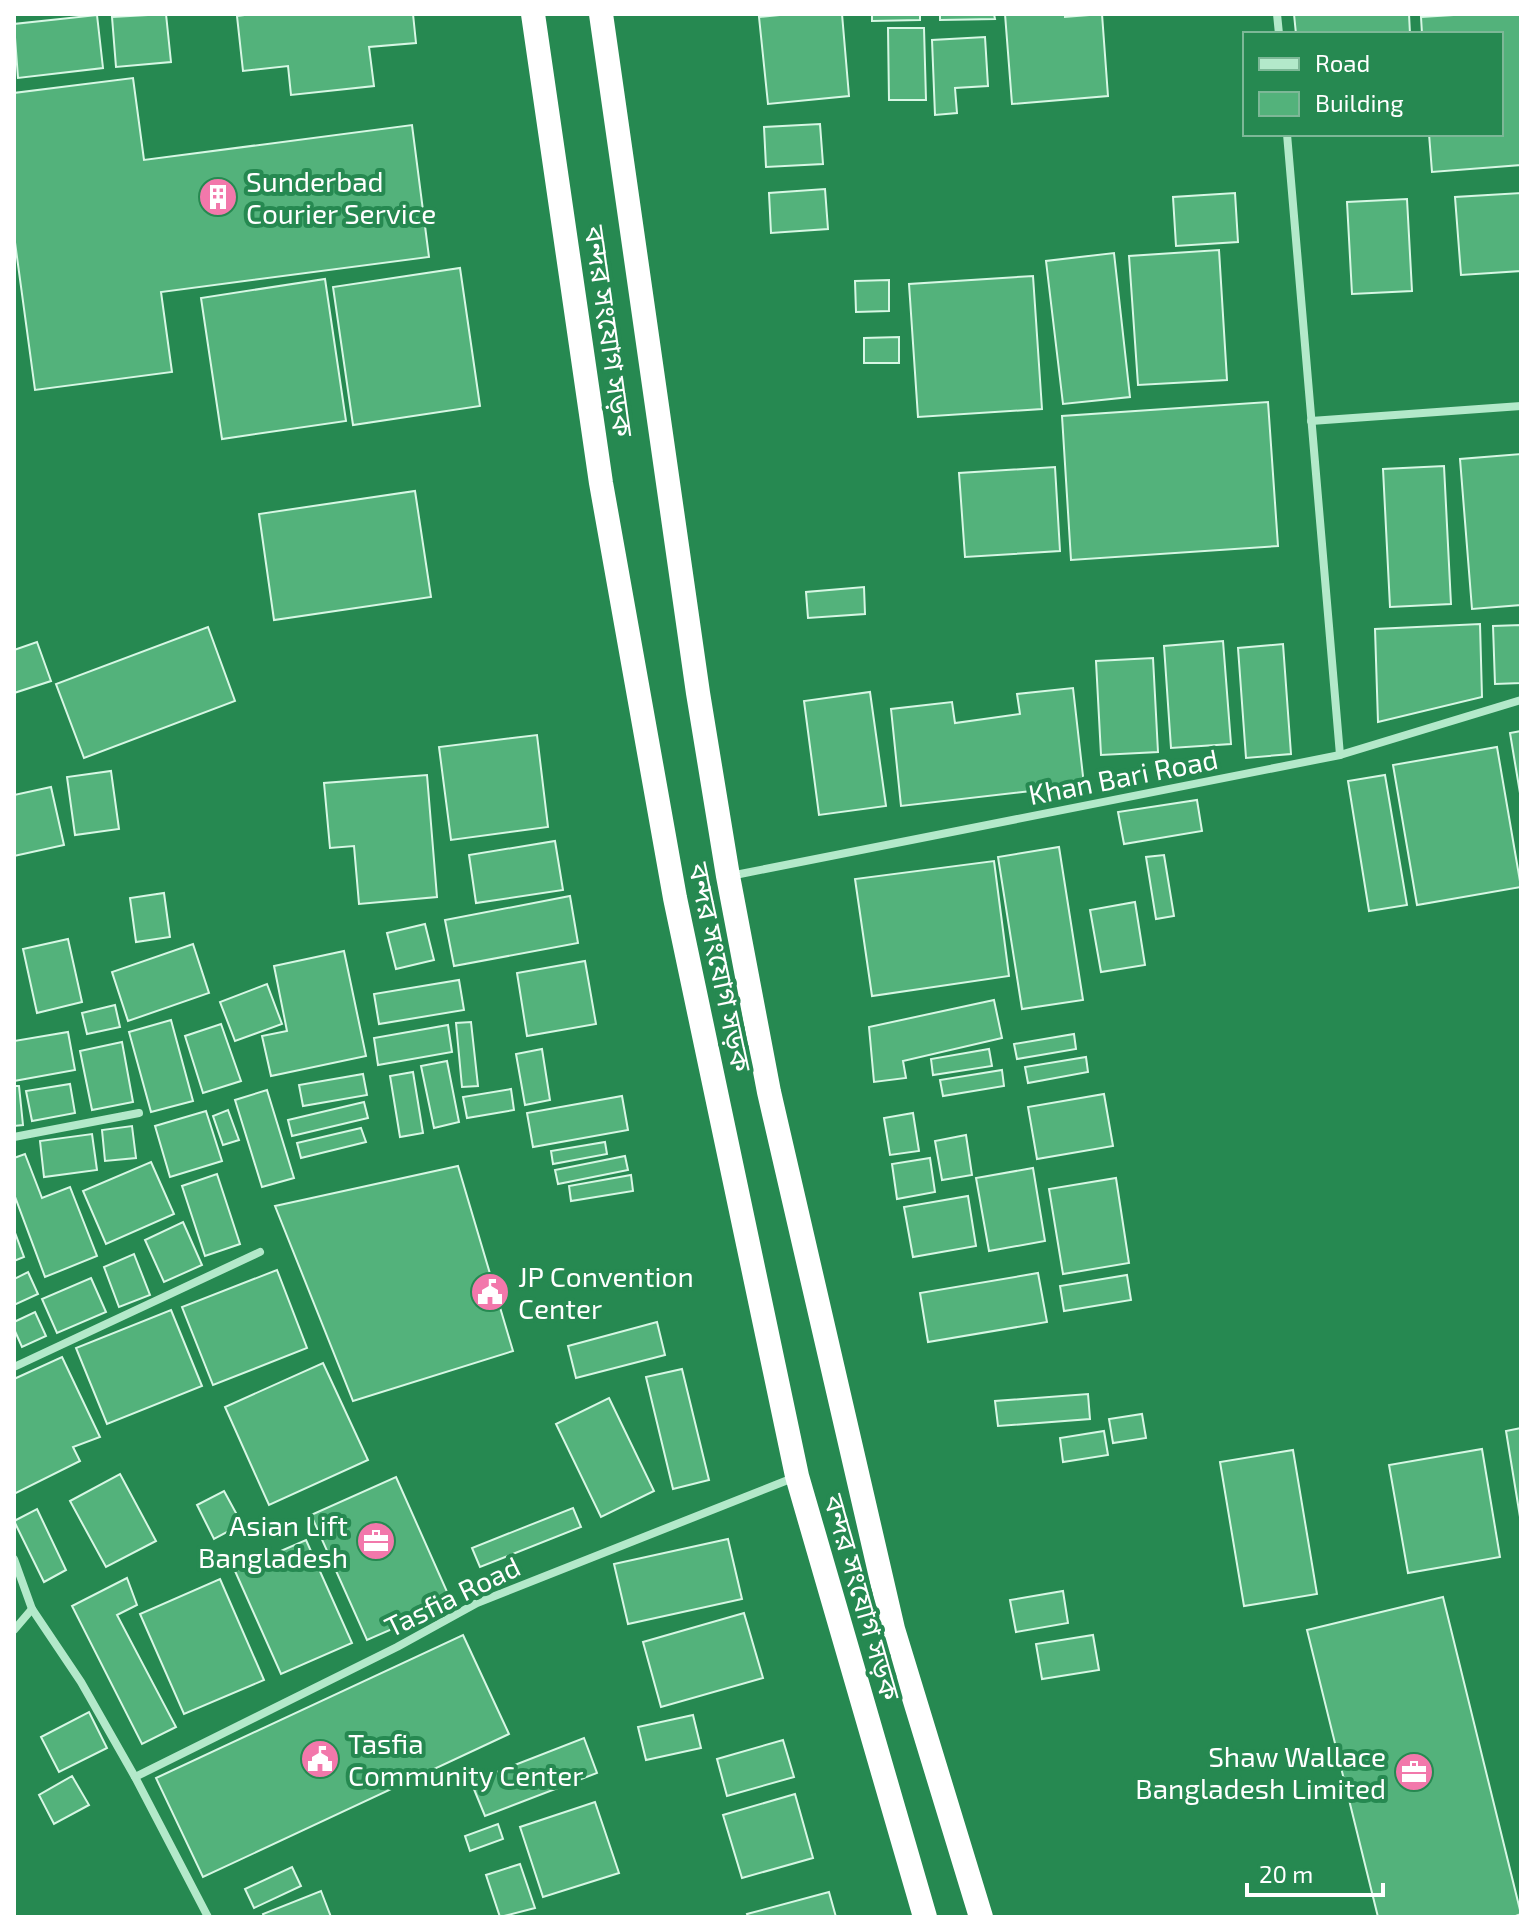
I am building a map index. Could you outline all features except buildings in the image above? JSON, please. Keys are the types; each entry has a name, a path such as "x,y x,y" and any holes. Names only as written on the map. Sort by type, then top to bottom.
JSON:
{"highway":[{"name":"বন্দর সংযোগ সড়ক","path":"533,14 601,483 675,898 797,1476 925,1917"},
{"name":"বন্দর সংযোগ সড়ক","path":"601,14 698,693 728,876 769,1092 893,1629 981,1917"}],"street":[{"path":"1287,136 1340,755"},
{"path":"1311,421 1521,406"},
{"name":"Khan Bari Road","path":"728,876 1340,755 1521,700"},
{"path":"14,1137 139,1113"},
{"path":"14,1367 260,1252"},
{"name":"Tasfia Road","path":"135,1777 397,1647 477,1603 797,1476"},
{"path":"14,1559 32,1609 81,1682 208,1917"},
{"path":"14,1630 32,1609"}],"place":[{"name":"Sunderbad Courier Service","path":"218,197"},
{"name":"JP Convention Center","path":"490,1292"},
{"name":"Asian Lift Bangladesh","path":"376,1541"},
{"name":"Tasfia Community Center","path":"320,1759"},
{"name":"Shaw Wallace Bangladesh Limited","path":"1414,1772"}]}
